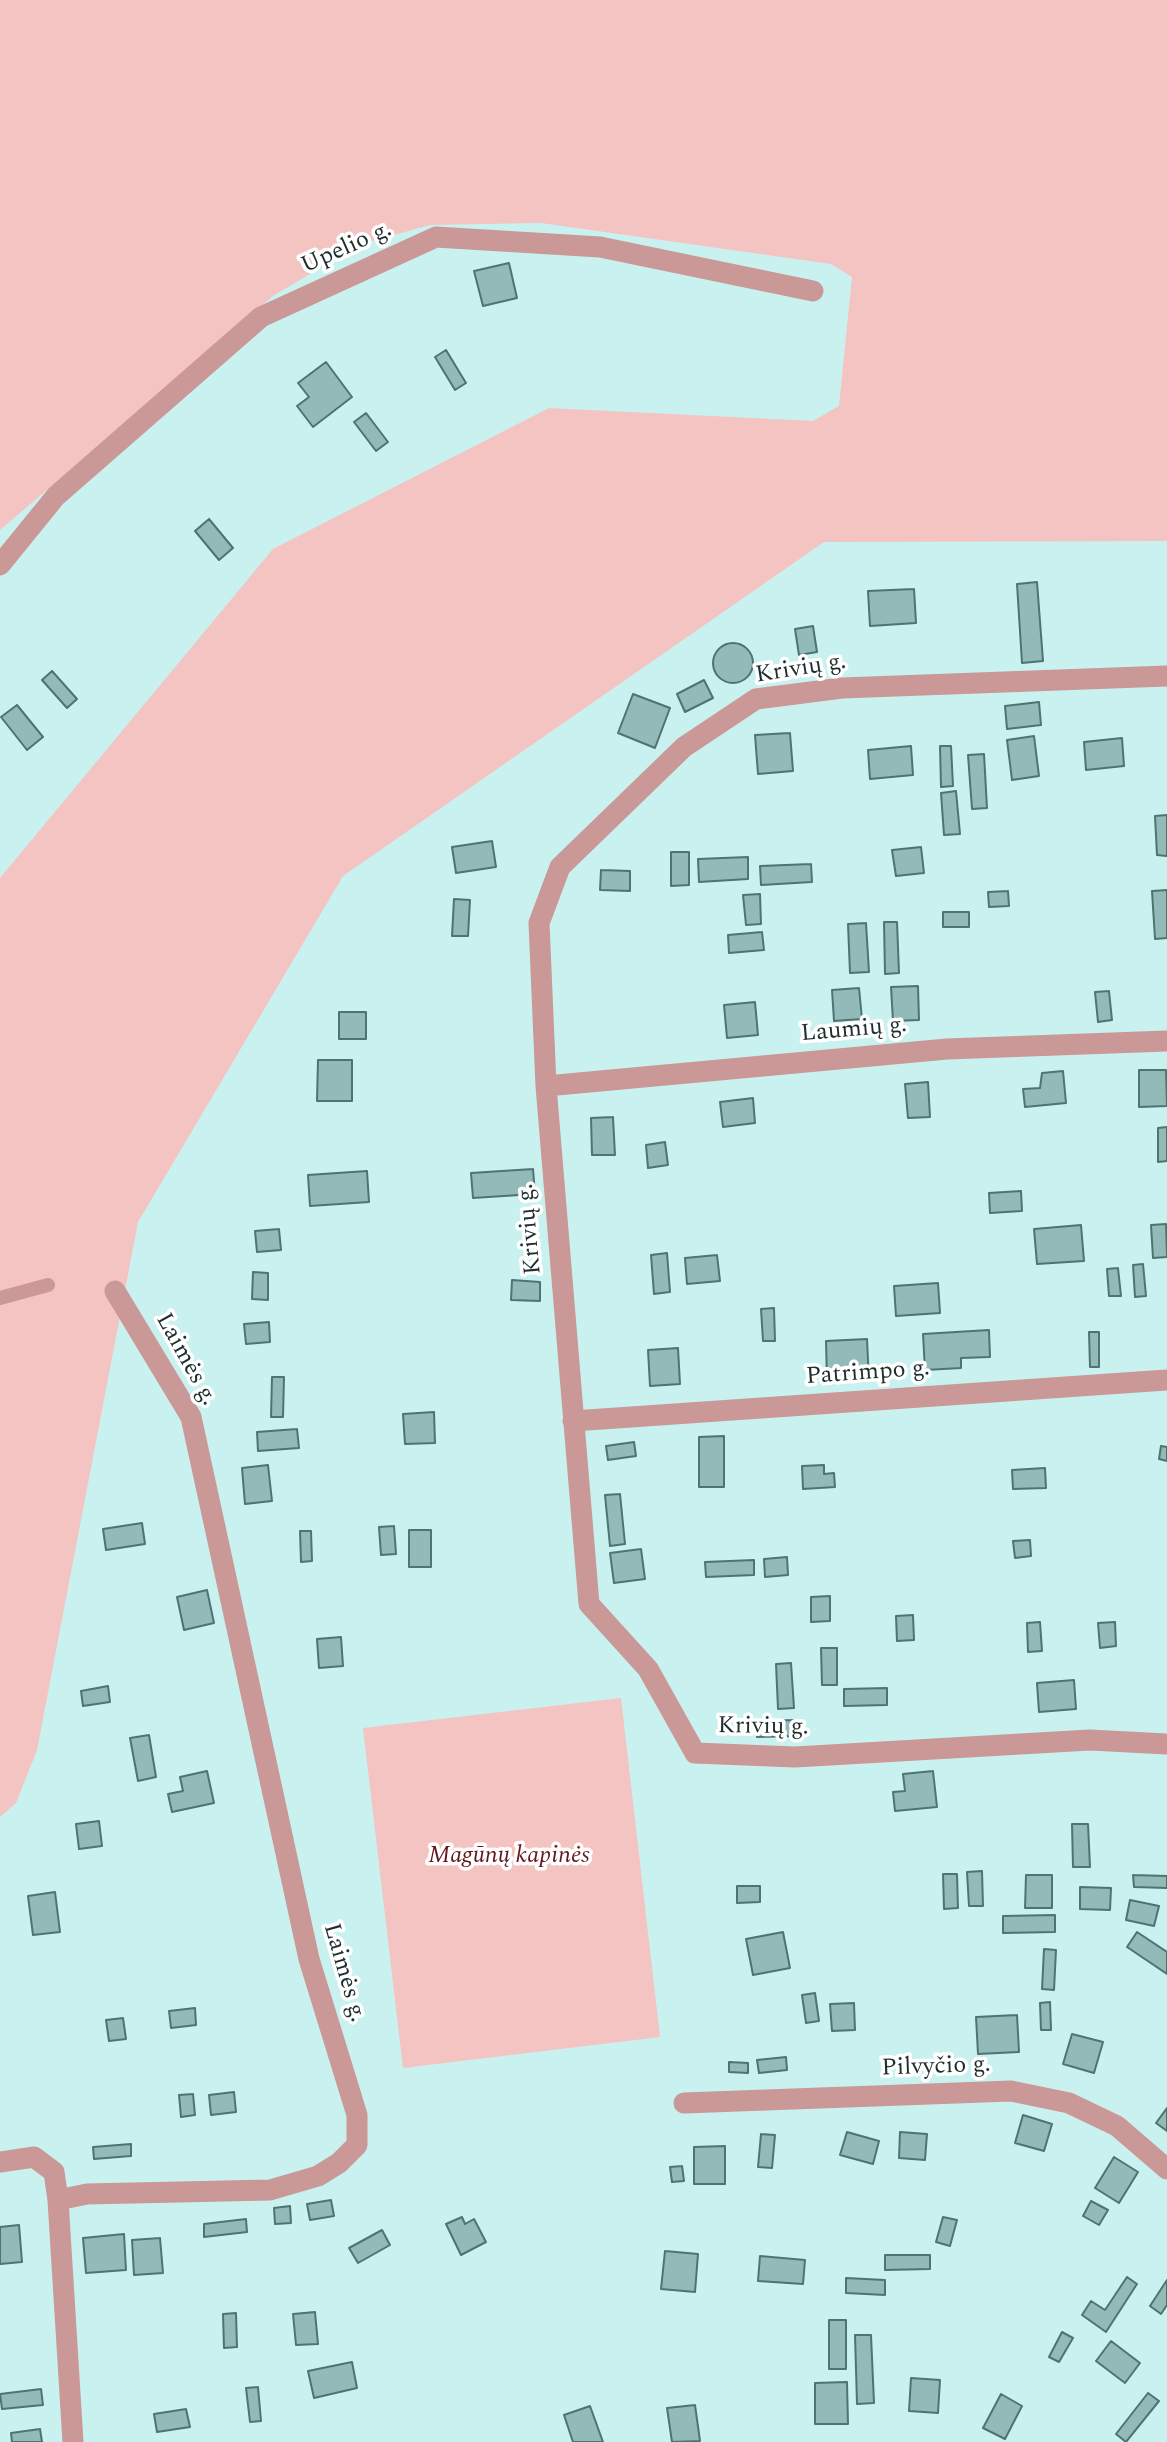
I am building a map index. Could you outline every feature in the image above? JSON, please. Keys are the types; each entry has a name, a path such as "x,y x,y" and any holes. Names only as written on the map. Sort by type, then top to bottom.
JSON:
{"street":[{"name":"Upelio g.","path":"0,565 56,496 261,317 436,237 600,247 813,291"},
{"name":"Krivių g.","path":"1167,676 818,691 756,699 694,740 560,867 539,923 546,1086 589,1604 648,1669 695,1753 795,1757 1090,1740 1167,1744"},
{"name":"Laumių g.","path":"546,1086 947,1049 1167,1041"},
{"name":"Laimės g.","path":"58,2200 87,2194 270,2190 318,2176 339,2163 357,2145 357,2115 309,1959 191,1417 115,1290"},
{"name":"Patrimpo g.","path":"573,1421 1167,1380"},
{"name":"Pilvyčio g.","path":"684,2103 1011,2091 1069,2103 1117,2126 1167,2169"},
{"path":"0,2162 34,2157 54,2172 73,2442"}],"lane":[{"path":"0,1298 48,1285"}],"green space":[{"path":"0,0 1167,0 1167,541 824,542 343,876 138,1222 37,1750 16,1803 0,1817 0,878 273,549 549,408 813,421 839,406 852,277 831,264 541,223 430,225 358,245 273,296 0,530"},
{"name":"Magūnų kapinės","path":"621,1698 660,2037 403,2068 363,1728"}],"building":[{"path":"509,263 517,298 483,306 474,271"},
{"path":"446,350 466,383 455,390 435,357"},
{"path":"326,362 352,397 313,427 297,406 309,397 298,383"},
{"path":"366,413 388,442 376,451 354,422"},
{"path":"209,519 233,548 219,560 195,531"},
{"path":"1037,582 1043,661 1022,663 1017,584"},
{"path":"914,589 916,623 870,626 868,591"},
{"path":"813,626 817,652 799,655 795,629"},
{"path":"733,643 741,644 747,649 752,655 752,671 747,677 741,682 733,683 725,682 719,677 714,671 713,663 714,655 719,649 725,644"},
{"path":"52,671 77,699 67,708 42,680"},
{"path":"704,680 713,698 685,712 677,694"},
{"path":"633,694 670,708 655,748 618,733"},
{"path":"1039,702 1041,725 1007,729 1005,706"},
{"path":"17,705 43,737 27,750 1,717"},
{"path":"790,733 793,771 758,774 755,735"},
{"path":"1034,736 1039,776 1012,780 1007,740"},
{"path":"1122,738 1124,766 1086,770 1084,742"},
{"path":"911,746 913,775 870,779 868,750"},
{"path":"940,746 951,746 953,786 941,787"},
{"path":"984,754 987,808 972,809 968,755"},
{"path":"956,791 960,834 944,835 941,793"},
{"path":"1167,815 1167,856 1157,855 1155,816"},
{"path":"492,841 496,867 456,873 452,847"},
{"path":"921,847 924,873 896,876 892,850"},
{"path":"671,852 689,852 689,885 671,886"},
{"path":"748,857 748,879 699,882 698,859"},
{"path":"811,864 812,882 761,885 760,866"},
{"path":"601,870 630,871 630,891 600,890"},
{"path":"1167,890 1167,938 1155,939 1152,891"},
{"path":"1008,891 1009,906 989,907 988,892"},
{"path":"760,894 761,924 746,925 743,895"},
{"path":"454,899 470,900 468,936 452,936"},
{"path":"943,912 969,912 969,927 943,927"},
{"path":"884,922 897,922 899,973 885,974"},
{"path":"866,923 869,972 850,973 848,924"},
{"path":"762,932 764,950 729,953 728,935"},
{"path":"918,986 919,1020 893,1021 891,987"},
{"path":"859,988 862,1019 834,1021 832,990"},
{"path":"1109,991 1112,1020 1098,1022 1095,992"},
{"path":"755,1002 758,1035 727,1038 724,1005"},
{"path":"339,1012 366,1012 366,1039 339,1039"},
{"path":"318,1060 352,1060 352,1101 317,1101"},
{"path":"1139,1070 1166,1070 1167,1106 1139,1107"},
{"path":"1063,1071 1066,1103 1025,1107 1023,1089 1040,1088 1042,1073"},
{"path":"928,1082 930,1117 908,1118 905,1084"},
{"path":"753,1098 755,1123 723,1127 720,1102"},
{"path":"613,1117 615,1155 592,1155 591,1118"},
{"path":"1167,1127 1167,1161 1158,1162 1158,1128"},
{"path":"665,1142 668,1165 648,1168 646,1145"},
{"path":"533,1169 535,1194 473,1198 471,1173"},
{"path":"367,1171 369,1202 310,1206 308,1175"},
{"path":"1021,1191 1022,1211 990,1213 989,1193"},
{"path":"1166,1224 1167,1257 1153,1258 1151,1225"},
{"path":"1081,1225 1084,1261 1037,1264 1034,1229"},
{"path":"279,1229 281,1250 257,1252 255,1231"},
{"path":"667,1253 670,1292 654,1294 651,1255"},
{"path":"717,1255 720,1281 687,1284 685,1258"},
{"path":"1143,1264 1146,1296 1135,1297 1133,1265"},
{"path":"1118,1268 1121,1296 1109,1296 1107,1269"},
{"path":"253,1272 268,1273 268,1300 252,1299"},
{"path":"512,1280 540,1282 540,1301 511,1300"},
{"path":"938,1283 940,1313 896,1316 894,1286"},
{"path":"774,1308 775,1341 763,1341 761,1309"},
{"path":"269,1322 270,1342 246,1344 244,1324"},
{"path":"989,1330 990,1357 961,1358 961,1368 925,1370 923,1334"},
{"path":"1089,1332 1099,1332 1099,1367 1090,1367"},
{"path":"867,1339 869,1381 827,1382 826,1341"},
{"path":"678,1348 680,1384 650,1386 648,1350"},
{"path":"272,1377 284,1377 283,1417 271,1417"},
{"path":"434,1412 435,1443 405,1444 403,1414"},
{"path":"297,1429 299,1448 258,1451 257,1432"},
{"path":"724,1436 724,1487 699,1487 699,1437"},
{"path":"634,1442 636,1456 608,1460 606,1446"},
{"path":"1161,1446 1167,1447 1167,1461 1159,1459"},
{"path":"268,1465 272,1501 245,1504 242,1468"},
{"path":"824,1465 824,1474 834,1473 835,1487 803,1489 802,1466"},
{"path":"1045,1468 1046,1488 1013,1489 1012,1470"},
{"path":"620,1494 625,1544 610,1546 605,1495"},
{"path":"142,1523 145,1544 106,1550 103,1529"},
{"path":"394,1526 396,1554 381,1555 379,1527"},
{"path":"409,1530 431,1530 431,1567 409,1567"},
{"path":"300,1531 311,1531 312,1561 301,1562"},
{"path":"1030,1540 1031,1556 1015,1558 1013,1541"},
{"path":"641,1549 645,1579 614,1583 610,1553"},
{"path":"787,1557 788,1575 765,1577 764,1559"},
{"path":"754,1560 754,1575 706,1577 705,1562"},
{"path":"207,1590 214,1623 184,1630 177,1597"},
{"path":"830,1596 830,1621 811,1622 811,1597"},
{"path":"913,1615 914,1640 897,1641 896,1616"},
{"path":"1040,1622 1042,1651 1028,1652 1027,1623"},
{"path":"1115,1622 1116,1646 1100,1648 1098,1623"},
{"path":"341,1637 343,1666 319,1668 317,1639"},
{"path":"821,1648 837,1648 837,1685 822,1685"},
{"path":"791,1663 794,1708 778,1709 776,1664"},
{"path":"1074,1680 1076,1709 1039,1712 1037,1683"},
{"path":"108,1686 110,1702 83,1706 81,1691"},
{"path":"887,1688 887,1705 844,1706 844,1689"},
{"path":"797,1720 797,1736 757,1737 757,1721"},
{"path":"149,1735 156,1777 138,1781 130,1738"},
{"path":"207,1771 214,1803 172,1812 168,1794 183,1791 180,1777"},
{"path":"933,1771 937,1807 895,1811 893,1792 905,1791 903,1774"},
{"path":"99,1821 102,1846 79,1849 76,1824"},
{"path":"1072,1824 1088,1824 1090,1867 1073,1867"},
{"path":"982,1871 983,1906 969,1906 967,1872"},
{"path":"943,1874 957,1874 958,1908 944,1909"},
{"path":"1026,1875 1052,1875 1052,1908 1025,1908"},
{"path":"1133,1875 1167,1876 1167,1888 1134,1887"},
{"path":"737,1886 760,1886 760,1902 737,1903"},
{"path":"1080,1887 1111,1888 1110,1910 1080,1909"},
{"path":"55,1892 60,1932 33,1935 28,1896"},
{"path":"1130,1900 1159,1906 1154,1926 1126,1920"},
{"path":"1055,1915 1055,1932 1003,1933 1003,1916"},
{"path":"783,1932 790,1968 753,1975 746,1939"},
{"path":"1137,1932 1167,1952 1167,1974 1127,1947"},
{"path":"1044,1949 1056,1950 1054,1990 1042,1989"},
{"path":"815,1993 819,2021 806,2023 802,1995"},
{"path":"1050,2002 1051,2030 1041,2030 1040,2003"},
{"path":"854,2003 855,2030 832,2031 830,2004"},
{"path":"195,2008 196,2025 171,2028 169,2011"},
{"path":"1017,2015 1019,2052 978,2054 976,2017"},
{"path":"123,2018 126,2039 109,2041 106,2020"},
{"path":"1072,2034 1103,2042 1094,2073 1063,2064"},
{"path":"786,2057 787,2070 759,2073 757,2060"},
{"path":"729,2062 748,2063 748,2073 729,2072"},
{"path":"234,2092 236,2112 211,2115 209,2095"},
{"path":"193,2094 195,2115 181,2117 179,2095"},
{"path":"1167,2108 1167,2131 1156,2123"},
{"path":"1023,2115 1052,2124 1044,2151 1015,2143"},
{"path":"847,2132 879,2141 873,2164 840,2155"},
{"path":"900,2132 927,2134 925,2160 899,2158"},
{"path":"761,2134 775,2135 772,2168 758,2167"},
{"path":"131,2144 131,2156 94,2159 93,2147"},
{"path":"725,2146 725,2184 694,2184 694,2147"},
{"path":"1114,2157 1138,2172 1119,2203 1095,2188"},
{"path":"682,2166 684,2181 672,2182 670,2167"},
{"path":"331,2200 334,2216 310,2220 307,2204"},
{"path":"1091,2201 1108,2210 1099,2225 1083,2216"},
{"path":"290,2206 291,2223 275,2224 274,2208"},
{"path":"462,2217 465,2224 474,2219 486,2242 461,2255 446,2224"},
{"path":"943,2217 957,2220 950,2246 936,2242"},
{"path":"246,2219 247,2232 204,2237 204,2224"},
{"path":"19,2225 22,2262 0,2264 0,2227"},
{"path":"382,2230 390,2245 358,2263 349,2248"},
{"path":"124,2234 126,2270 86,2273 83,2238"},
{"path":"160,2238 163,2273 134,2275 132,2240"},
{"path":"665,2251 698,2254 695,2292 661,2289"},
{"path":"885,2255 930,2255 930,2269 885,2270"},
{"path":"760,2256 805,2260 803,2284 758,2281"},
{"path":"1127,2277 1137,2284 1106,2332 1082,2315 1091,2301 1105,2310"},
{"path":"846,2278 885,2280 885,2295 846,2293"},
{"path":"1167,2280 1167,2305 1161,2314 1150,2306"},
{"path":"315,2312 318,2344 296,2345 293,2314"},
{"path":"236,2313 237,2347 224,2348 223,2314"},
{"path":"829,2320 846,2320 846,2369 829,2369"},
{"path":"1062,2332 1073,2338 1059,2362 1049,2357"},
{"path":"855,2335 871,2335 874,2403 857,2404"},
{"path":"1111,2341 1140,2363 1125,2383 1096,2361"},
{"path":"352,2362 357,2388 314,2398 308,2371"},
{"path":"911,2378 940,2380 938,2413 909,2411"},
{"path":"847,2382 848,2424 815,2424 815,2383"},
{"path":"258,2387 261,2421 250,2422 246,2388"},
{"path":"41,2389 43,2405 2,2409 0,2394"},
{"path":"1148,2393 1159,2401 1126,2442 1116,2434"},
{"path":"1001,2394 1022,2406 1005,2439 983,2428"},
{"path":"695,2405 700,2441 672,2442 667,2408"},
{"path":"590,2406 603,2442 573,2442 564,2415"},
{"path":"186,2409 190,2427 157,2432 154,2414"},
{"path":"40,2429 42,2442 12,2442 11,2433"}]}
